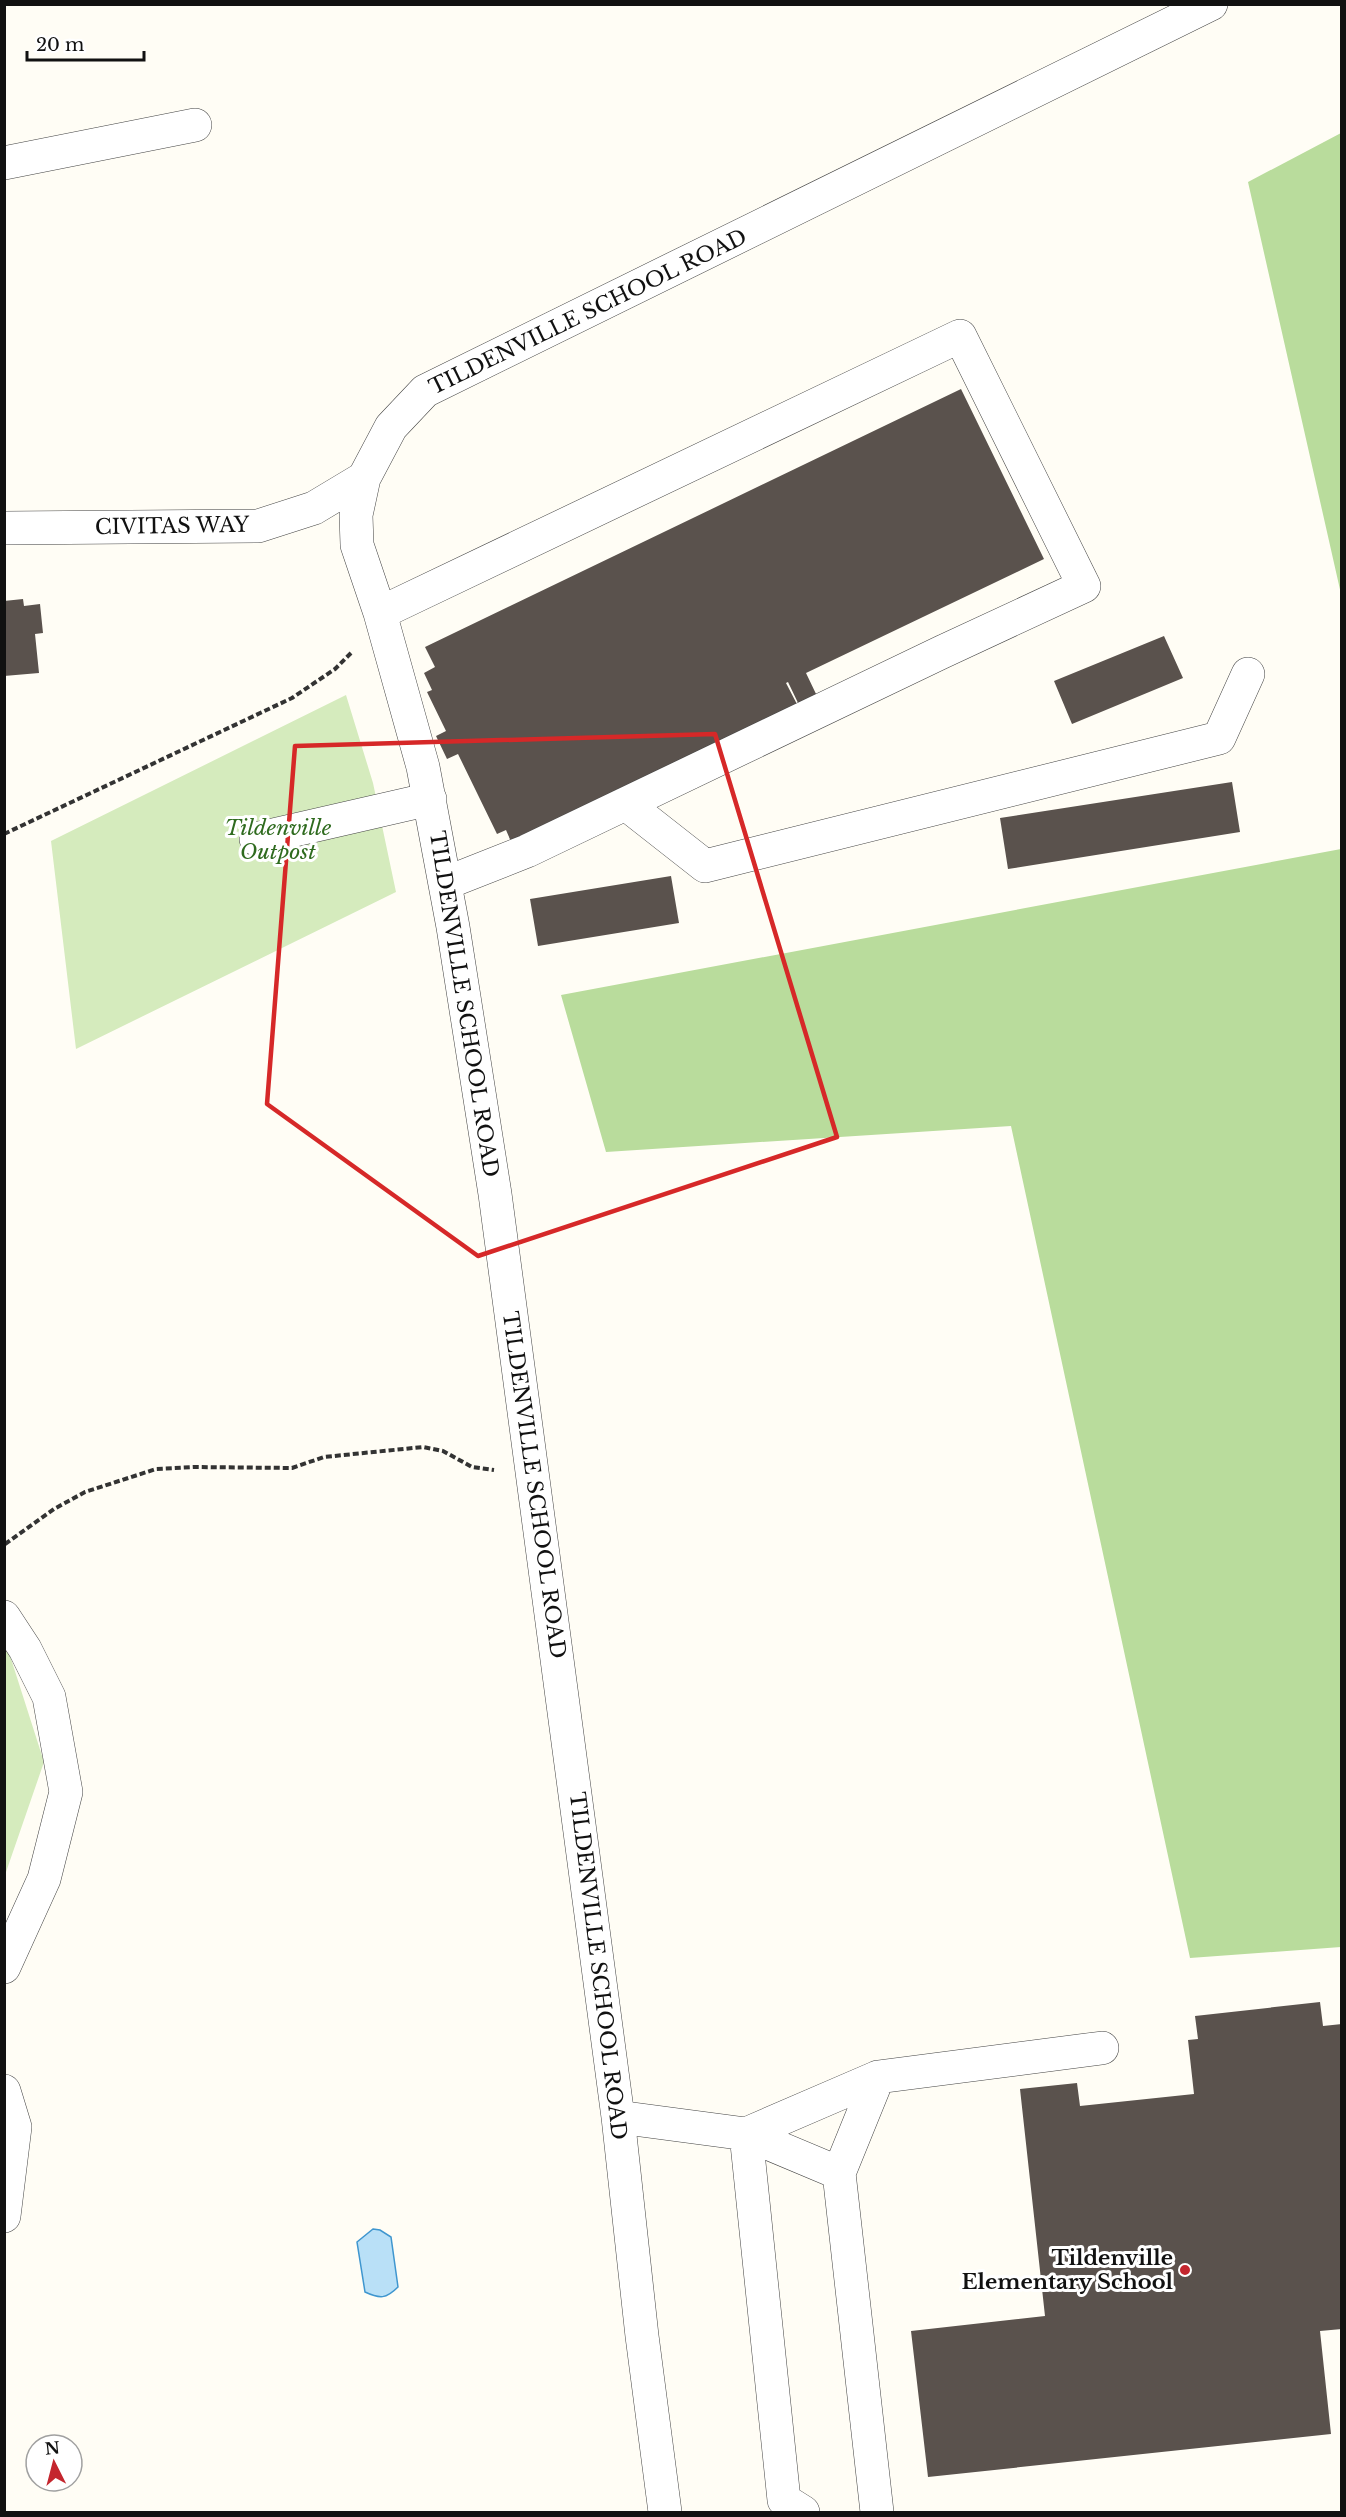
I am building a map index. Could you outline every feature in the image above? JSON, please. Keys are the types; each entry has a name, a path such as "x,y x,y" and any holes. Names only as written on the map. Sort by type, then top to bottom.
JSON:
{"street":[{"name":"TILDENVILLE SCHOOL ROAD","path":"665,2512 642,2336 618,2116 495,1194 447,888 430,799 380,613 357,545 356,515 364,478 391,427 425,391 1211,4"},
{"path":"4,163 195,125"},
{"path":"380,613 960,336 1084,586 447,888"},
{"name":"CIVITAS WAY","path":"4,528 258,526 314,508 364,478"},
{"path":"626,804 705,866 1219,738 1248,674"},
{"path":"256,839 430,799"},
{"path":"4,1617 26,1649 49,1697 66,1792 44,1879 4,1967"},
{"path":"746,2134 878,2077 1102,2048"},
{"path":"878,2077 839,2173 878,2512"},
{"path":"4,2091 15,2127 4,2216"},
{"path":"618,2116 746,2134 839,2173"},
{"path":"746,2134 784,2500 803,2512"}],"path":[{"path":"4,834 292,698 334,669 362,643"},
{"path":"5,1544 54,1509 85,1492 156,1469 292,1468 324,1457 423,1447 443,1451 472,1467 493,1470 504,1468"}],"highlighted area":[{"path":"715,734 837,1137 478,1256 267,1104 295,746"}],"green space":[{"path":"1341,133 1341,594 1248,182"},
{"name":"Tildenville Outpost","path":"346,695 373,783 396,892 76,1049 51,841"},
{"path":"1341,849 1341,1947 1190,1958 1011,1126 606,1152 561,995"},
{"path":"5,1640 44,1762 5,1875"}],"water":[{"path":"373,2229 380,2230 391,2237 398,2287 383,2297 365,2292 357,2242"}],"building":[{"path":"961,389 1044,559 806,673 817,696 799,705 788,682 786,683 800,710 512,844 506,830 497,834 458,754 447,759 436,736 446,731 427,692 432,690 424,673 435,667 425,647"},
{"path":"23,599 24,606 40,604 43,633 35,634 39,673 4,676 4,601"},
{"path":"1164,636 1183,678 1072,724 1054,681"},
{"path":"1232,782 1240,832 1008,869 1000,818"},
{"path":"671,876 679,923 538,946 530,899"},
{"path":"1320,2002 1323,2026 1342,2024 1342,2329 1320,2331 1331,2434 928,2477 911,2331 1045,2316 1020,2089 1077,2083 1080,2106 1194,2094 1188,2040 1198,2039 1195,2016"}],"place":[{"name":"Tildenville Elementary School","path":"1185,2270"}]}
